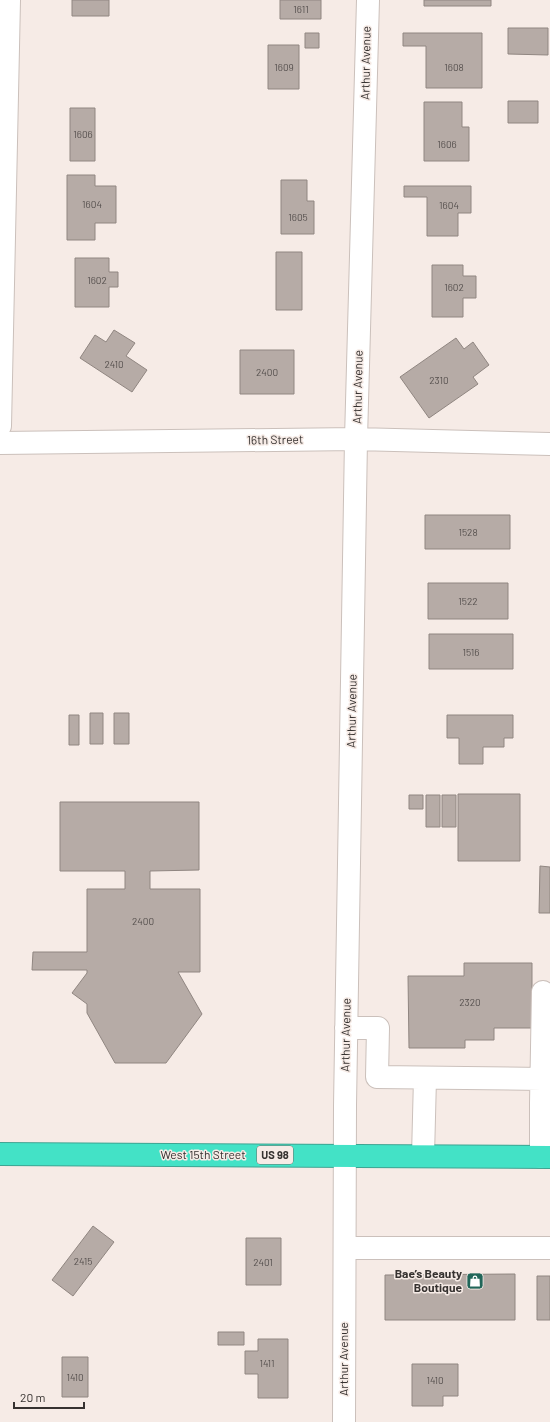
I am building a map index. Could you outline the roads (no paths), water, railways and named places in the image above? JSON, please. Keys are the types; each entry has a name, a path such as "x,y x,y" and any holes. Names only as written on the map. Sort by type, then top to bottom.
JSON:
{"highway":[{"name":"West 15th Street","path":"0,1154 546,1157"}],"street":[{"path":"0,426 9,0"},
{"name":"Arthur Avenue","path":"344,1422 346,1028 356,440 368,0"},
{"name":"16th Street","path":"0,443 356,440 550,444"},
{"path":"543,992 542,1080 546,1104 546,1157"},
{"path":"346,1028 378,1028 377,1077 542,1080"},
{"path":"423,1156 425,1078"},
{"path":"345,1248 550,1248"}],"place":[{"name":"Bae’s Beauty Boutique","path":"475,1281"}]}
